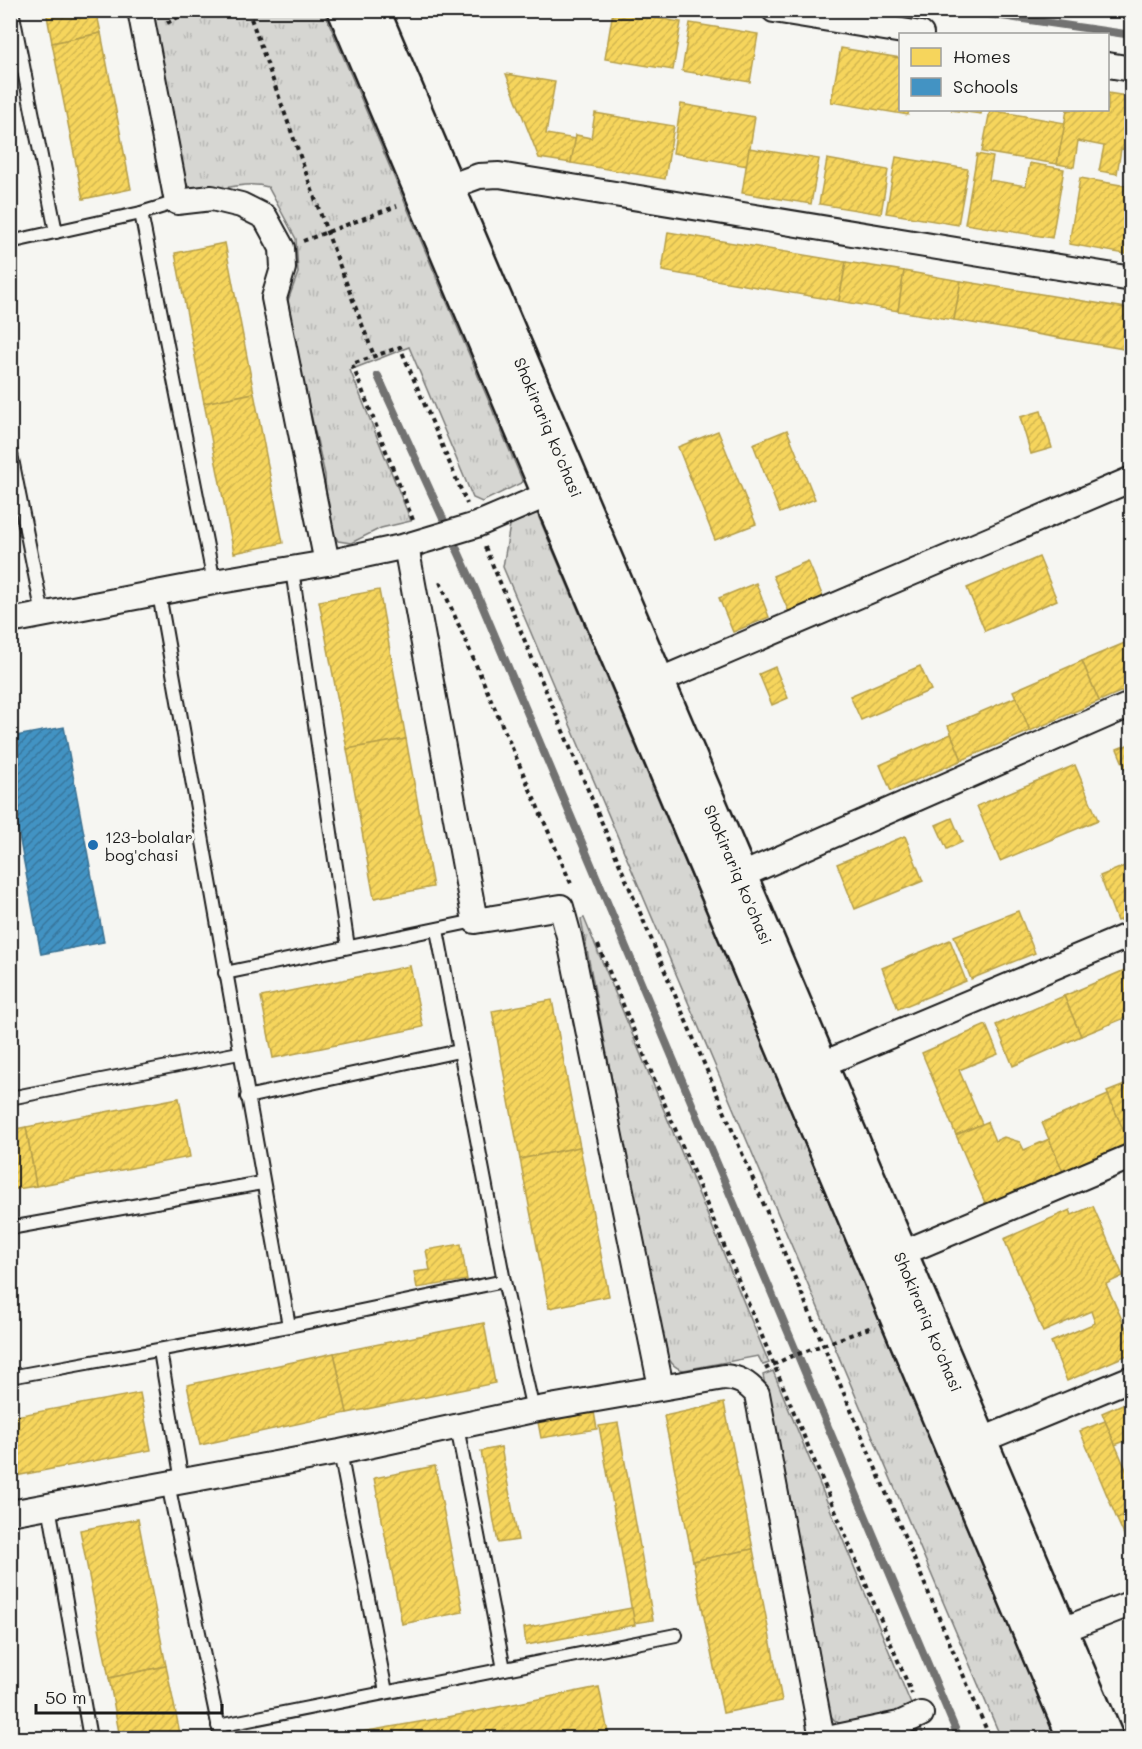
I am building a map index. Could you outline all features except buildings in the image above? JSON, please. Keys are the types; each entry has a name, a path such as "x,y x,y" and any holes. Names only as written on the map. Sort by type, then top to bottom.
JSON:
{"main road":[{"name":"Shokirariq ko'chasi","path":"345,10 435,192 888,1259 1047,1636 1076,1738"},
{"name":"Shokirariq ko'chasi","path":"372,10 435,192 549,494 645,687"},
{"name":"Shokirariq ko'chasi","path":"888,1259 897,1317 967,1446"},
{"name":"Shokirariq ko'chasi","path":"1047,1636 1106,1738"}],"street":[{"path":"140,10 177,202 212,198 241,205 265,217 282,248 283,267 274,298 327,563"},
{"path":"774,10 915,33"},
{"path":"1109,65 1131,69"},
{"path":"435,192 478,176 499,175 1131,279"},
{"path":"645,687 1131,479"},
{"path":"10,621 214,582 292,570 419,542 469,526 549,494"},
{"path":"419,542 475,921 570,905 570,936 661,1387"},
{"path":"728,881 1131,704"},
{"path":"808,1071 1131,933"},
{"path":"888,1259 1131,1156"},
{"path":"10,1513 340,1452 533,1410 661,1387 724,1377 734,1378 750,1386 757,1394 822,1738"},
{"path":"967,1446 1131,1378"},
{"path":"1047,1636 1131,1603"},
{"path":"832,1738 908,1726"}],"lane":[{"path":"12,10 56,232"},
{"path":"10,242 141,213 177,202"},
{"path":"141,213 214,582"},
{"path":"10,449 43,615"},
{"path":"292,570 348,947"},
{"path":"159,594 289,1326"},
{"path":"225,973 475,921"},
{"path":"437,930 504,1281 533,1410"},
{"path":"247,1097 459,1051"},
{"path":"10,1098 239,1053"},
{"path":"10,1228 262,1183"},
{"path":"10,1377 160,1352 504,1281"},
{"path":"160,1352 175,1483 219,1732 386,1692 676,1635"},
{"path":"457,1427 504,1669"},
{"path":"340,1452 386,1692"},
{"path":"49,1506 90,1738"}],"path":[{"path":"248,10 374,356"},
{"path":"282,248 435,192"},
{"path":"908,1726 419,542 352,364 400,347 469,526 990,1738"},
{"path":"787,1358 897,1317"}],"green space":[{"path":"149,11 324,11 523,482 482,502 473,498 409,347 350,370 411,521 381,528 351,543 338,541 327,521 325,475 286,306 298,273 296,239 268,187 249,185 193,192 181,178"},
{"path":"537,513 1056,1738 1001,1738 503,567 510,525"},
{"path":"584,918 769,1363 763,1365 758,1356 684,1370 673,1364 663,1346 581,919"},
{"path":"773,1371 913,1708 845,1724 836,1722 829,1712 763,1375"},
{"path":"913,1710 925,1738 919,1738"}],"waterway":[{"path":"961,10 1132,35"},
{"path":"378,376 476,591 959,1738"}],"place":[{"name":"123-bolalar bog'chasi","path":"93,845"}]}
